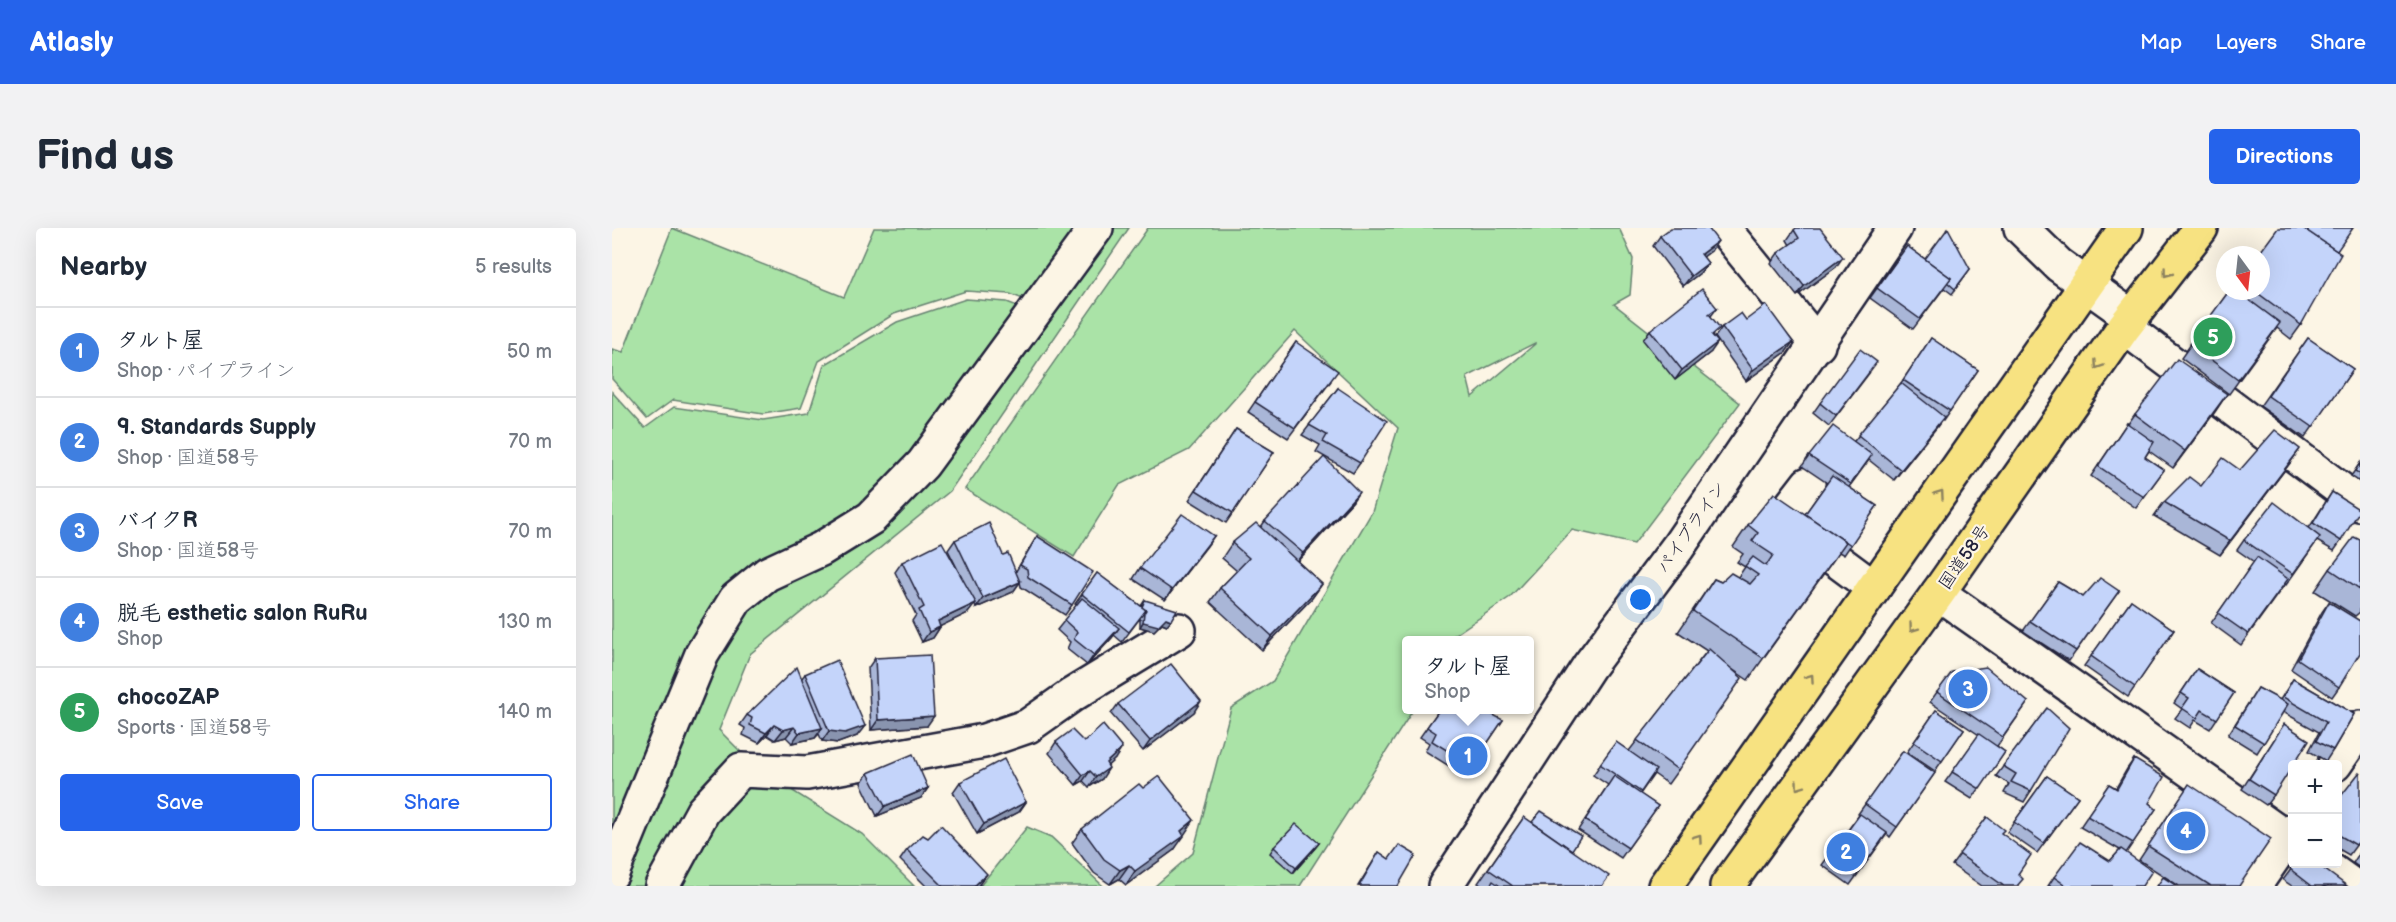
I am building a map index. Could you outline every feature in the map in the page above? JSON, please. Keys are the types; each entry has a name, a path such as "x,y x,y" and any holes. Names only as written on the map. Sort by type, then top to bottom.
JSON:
{"highway":[{"path":"1665,886 2126,228"},
{"name":"国道58号","path":"1727,886 1938,593 2128,323 2201,228"}],"street":[{"path":"612,873 702,654 736,599 767,574 821,549 871,518 923,464 1095,228"},
{"path":"1723,228 1818,345"},
{"name":"パイプライン","path":"1445,886 1589,666 1678,547 1896,228"},
{"path":"2021,228 2059,265 2087,285 2128,323 2360,504"},
{"path":"1808,484 1781,519 1874,588"},
{"path":"1938,593 2288,836"},
{"path":"662,886 703,811 741,770 807,773 984,741 1028,726 1072,695 1179,630"},
{"path":"2254,886 2288,842"},
{"path":"2328,868 2354,886"}],"green space":[{"path":"672,228 844,297 874,228 1084,228 1034,303 1010,294 966,291 894,314 819,361 801,408 763,414 673,400 647,419 612,379 612,349 623,352"},
{"path":"1104,228 1129,228 950,491 750,654 719,730 744,755 657,862 643,886 613,886 732,615 750,592 851,544"},
{"path":"1148,228 1619,228 1633,259 1630,295 1614,304 1740,403 1634,544 1572,530 1510,597 1453,636 1402,636 1402,714 1410,714 1300,886 1155,886 1193,853 1231,708 1273,681 1372,512 1398,428 1295,331 1189,450 1119,485 1074,557 965,489","holes":["1535,343 1535,344 1472,397 1467,377"]},
{"path":"966,299 1007,302 1025,309 916,447 861,509 810,541 760,562 612,849 612,392 645,428 674,407 763,420 809,413 824,365 897,322"},
{"path":"744,777 780,783 862,834 914,886 677,886"},
{"path":"1027,827 1051,837 1103,886 980,886"}],"building":[{"path":"1671,228 1708,228 1718,241 1701,254 1708,263 1691,276 1660,236"},
{"path":"1796,228 1820,228 1843,257 1804,286 1778,253 1799,238 1794,230"},
{"path":"1948,228 1970,269 1955,289 1947,282 1951,278 1925,259"},
{"path":"2278,228 2303,228 2341,254 2301,325 2267,300 2270,300 2270,246 2265,246"},
{"path":"2303,228 2353,228 2337,251"},
{"path":"1907,246 1951,278 1920,319 1877,288"},
{"path":"1702,289 1717,308 1709,314 1720,328 1712,335 1718,342 1682,370 1650,330"},
{"path":"2222,300 2249,300 2280,323 2238,380 2190,344"},
{"path":"1766,305 1793,342 1753,370 1722,327 1741,313 1746,320"},
{"path":"1931,338 1978,370 1950,411 1903,380"},
{"path":"2308,338 2353,369 2313,427 2268,396"},
{"path":"1296,342 1338,371 1295,428 1255,402"},
{"path":"1860,349 1877,362 1836,416 1820,403"},
{"path":"2177,359 2227,394 2185,451 2135,414"},
{"path":"1901,383 1944,417 1901,470 1858,435"},
{"path":"1338,388 1387,421 1360,463 1323,442 1327,435 1309,425"},
{"path":"2127,423 2154,442 2145,457 2164,470 2144,497 2098,466"},
{"path":"1833,426 1872,455 1851,484 1809,456"},
{"path":"1236,429 1274,452 1233,513 1196,490"},
{"path":"2275,430 2300,449 2230,541 2164,502 2189,477 2201,486 2223,458 2240,470"},
{"path":"1324,457 1359,492 1303,553 1265,521"},
{"path":"2360,463 2360,474 2355,471"},
{"path":"1832,476 1877,506 1851,545 1805,514"},
{"path":"2332,492 2360,510 2341,541 2313,523"},
{"path":"1774,493 1846,542 1763,658 1693,611 1714,579 1721,582 1731,573 1750,584 1758,575 1745,566 1753,557 1766,566 1773,555 1752,541 1758,533 1748,525"},
{"path":"2274,502 2320,537 2293,574 2244,540"},
{"path":"1182,514 1214,536 1172,590 1140,568"},
{"path":"989,523 1003,555 1008,553 1020,582 983,598 955,540"},
{"path":"1256,523 1322,584 1272,636 1220,588 1249,558 1232,543"},
{"path":"1037,536 1093,572 1072,605 1028,577 1027,569 1020,565"},
{"path":"2354,537 2360,540 2360,589 2330,569"},
{"path":"942,542 976,603 938,621 940,627 929,632 919,610 924,607 902,562"},
{"path":"2257,557 2288,579 2248,634 2218,613"},
{"path":"1097,573 1146,610 1129,632 1082,594"},
{"path":"2100,578 2119,591 2076,651 2030,621 2058,582 2083,597"},
{"path":"1082,598 1119,628 1094,655 1074,639 1077,632 1064,620"},
{"path":"1145,600 1177,610 1171,620 1166,618 1158,626 1143,622 1146,610 1142,607"},
{"path":"2131,600 2174,630 2135,687 2091,656"},
{"path":"2329,602 2360,621 2360,653 2339,687 2298,659"},
{"path":"1709,649 1742,678 1678,770 1637,740"},
{"path":"930,655 934,716 878,720 875,658"},
{"path":"837,660 865,726 845,733 829,731 805,674"},
{"path":"1171,664 1201,701 1150,741 1118,704"},
{"path":"797,667 822,728 799,733 794,727 783,730 774,725 766,733 750,725 752,718 747,715"},
{"path":"1986,667 2028,702 2003,737 1937,692 1952,672"},
{"path":"2197,669 2234,693 2217,719 2202,710 2197,718 2182,708 2189,698 2181,693"},
{"path":"2293,679 2354,714 2333,750 2316,741 2326,722 2283,697"},
{"path":"2258,688 2288,704 2264,743 2235,725"},
{"path":"2047,708 2069,728 2031,791 2011,782 2016,774 2003,766"},
{"path":"1936,710 1964,729 1942,761 1914,742"},
{"path":"1436,714 1492,714 1503,720 1472,766 1432,741 1436,733 1427,727"},
{"path":"2284,724 2309,740 2296,760 2288,760 2288,773 2274,795 2249,779"},
{"path":"1103,725 1122,748 1106,763 1109,768 1096,777 1090,771 1083,775 1056,742 1072,730 1084,742"},
{"path":"1979,734 2005,752 1980,789 1952,772"},
{"path":"1616,742 1656,770 1641,792 1600,764"},
{"path":"1903,751 1935,773 1897,827 1865,804"},
{"path":"913,754 928,788 885,806 868,773"},
{"path":"1004,759 1026,802 984,824 960,782"},
{"path":"2134,759 2164,777 2149,803 2156,809 2133,843 2087,816 2109,784 2117,789"},
{"path":"2359,773 2360,840 2356,845 2342,837 2342,795"},
{"path":"1159,776 1194,820 1181,831 1184,836 1135,871 1129,865 1120,870 1104,859 1082,829 1139,784 1143,788"},
{"path":"1614,776 1658,806 1628,848 1585,820"},
{"path":"2047,776 2078,797 2044,843 2014,822"},
{"path":"2189,784 2271,839 2239,886 2211,886 2148,846"},
{"path":"1541,811 1581,836 1572,850 1532,822"},
{"path":"1860,814 1887,833 1857,875 1830,855"},
{"path":"1524,817 1609,876 1602,886 1513,886 1488,869"},
{"path":"1987,817 2004,830 2001,833 2031,855 2018,874 2023,879 2017,886 2004,886 1959,854"},
{"path":"1296,824 1319,843 1296,868 1274,847"},
{"path":"941,825 987,874 974,886 943,886 907,850 923,835 928,838"},
{"path":"2080,842 2110,861 2121,849 2152,871 2142,886 2067,886 2054,877"},
{"path":"1399,845 1416,855 1398,886 1359,886 1379,852 1389,859"},
{"path":"2322,868 2347,886 2312,886 2290,869"},
{"path":"2163,877 2177,886 2157,886"},
{"path":"1493,881 1500,886 1490,886"}],"place":[{"name":"chocoZAP","path":"2213,337"},
{"name":"バイクR","path":"1968,689"},
{"name":"タルト屋","path":"1468,756"},
{"name":"脱毛 esthetic salon RuRu","path":"2186,831"},
{"name":"9. Standards Supply","path":"1846,852"}]}
